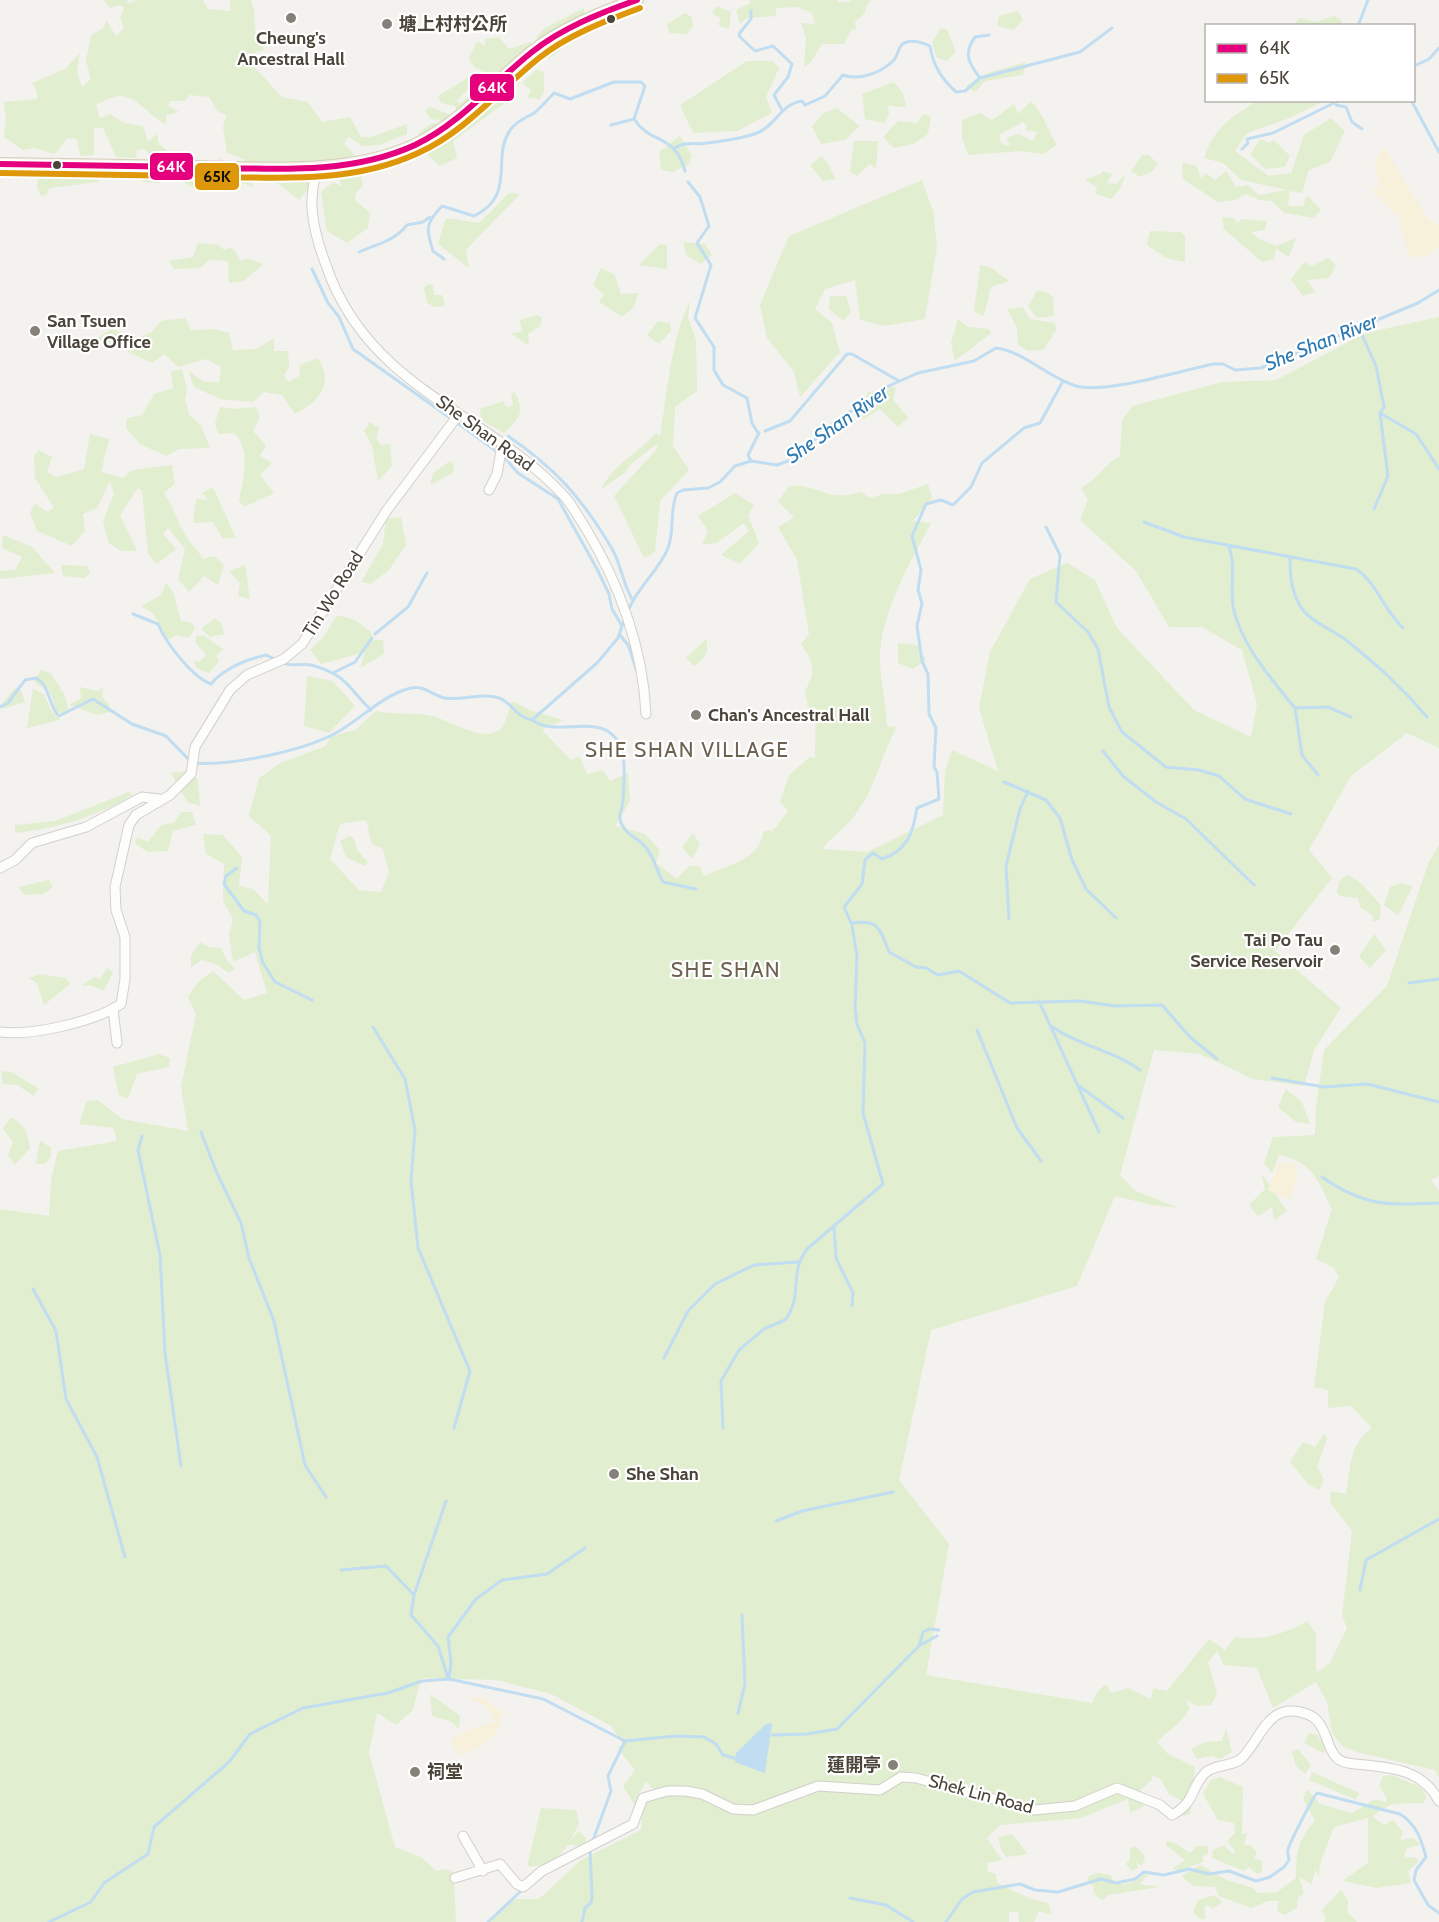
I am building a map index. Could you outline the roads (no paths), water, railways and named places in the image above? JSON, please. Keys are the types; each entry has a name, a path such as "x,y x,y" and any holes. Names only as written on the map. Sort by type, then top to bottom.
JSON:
{"main road":[{"path":"0,164 244,168 316,166 364,161 414,145 442,129 485,97 533,51 611,9 637,0"}],"street":[{"name":"She Shan Road","path":"316,166 312,206 314,217 324,260 347,311 382,357 540,473 568,501 604,559 622,602 644,682 646,714"},
{"name":"Tin Wo Road","path":"159,799 170,795 193,770 193,754 197,744 231,690 251,673 280,661 305,639 364,544 459,414"},
{"path":"489,490 497,474 502,445"},
{"path":"0,868 15,860 32,843 86,827 142,797 153,796 159,799 136,815 128,828 115,894 116,910 125,937 125,980 122,1003 94,1018 24,1032 0,1032"},
{"path":"113,1009 117,1043"},
{"name":"Shek Lin Road","path":"483,1871 500,1864 517,1884 523,1887 543,1871 633,1824 643,1798 667,1791 702,1794 733,1809 753,1810 818,1785 880,1790 902,1778 916,1778 1034,1810 1075,1806 1118,1788 1160,1805 1172,1815 1187,1807 1198,1782 1207,1771 1241,1759 1262,1726 1287,1711 1307,1714 1325,1729 1332,1754 1343,1763 1398,1769 1414,1774 1432,1788 1439,1801"},
{"path":"455,1878 483,1871 463,1836"}],"water":[{"path":"772,1723 765,1773 735,1762 736,1753 766,1724"}],"waterway":[{"path":"1359,24 1368,0"},
{"path":"751,11 751,19 739,34 740,37 755,51 773,46 792,64 788,77 774,95 782,110"},
{"path":"675,148 690,144 726,141 757,133 769,125 788,106 802,101 805,105 825,96 843,75 849,77 870,75 883,69 894,60 900,47 906,42 918,42 930,46 939,72 956,92 965,91 980,78 1080,52 1112,28"},
{"path":"980,78 970,63 969,48 975,37 989,35"},
{"name":"She Shan River","path":"1415,66 1429,59 1439,48"},
{"path":"444,259 433,251 428,231 432,217 442,206 474,216 487,207 500,186 505,140 511,129 537,111 554,93 570,99 614,82 641,82 645,86 634,119 648,133 675,150 685,171"},
{"path":"1242,149 1248,143 1247,139 1273,133 1336,102"},
{"name":"She Shan River","path":"1412,102 1439,152"},
{"path":"1336,105 1346,107 1352,122 1362,129"},
{"path":"611,125 634,119"},
{"path":"688,182 700,197 709,226 697,243 711,265 695,318 714,347 714,370 723,385 747,398 752,423 758,433"},
{"path":"359,252 391,239 407,225 423,222 430,217"},
{"path":"312,269 328,303 339,317 353,349 450,418"},
{"name":"She Shan River","path":"628,611 668,548 677,493 683,490 708,488 720,482 735,466 751,461 777,465 791,460 833,424 884,388 918,373 974,361 996,348 1017,354 1065,382 1089,388 1124,384 1213,364 1223,364 1235,370 1261,368 1418,303 1439,290"},
{"path":"1358,326 1376,366 1384,407 1380,413 1388,476 1374,509"},
{"path":"765,431 790,421 847,354 852,354 899,381"},
{"path":"723,1428 721,1381 739,1350 764,1329 785,1320 794,1302 798,1267 807,1249 883,1184 863,1113 865,1043 857,1024 855,1009 857,956 852,925 844,907 862,884 865,860 873,853 882,859 891,856 903,846 911,833 917,808 939,799 937,772 934,767 936,728 929,714 928,674 922,661 917,626 922,603 918,590 921,570 912,536 926,504 941,500 953,505 971,487 982,463 1024,428 1040,423 1063,381"},
{"path":"1380,413 1416,434 1439,469"},
{"path":"459,424 496,451"},
{"path":"751,461 748,455 759,433"},
{"path":"508,436 554,472 589,513 614,553 632,599"},
{"path":"504,457 518,473 558,499 597,569 609,594 612,609 622,626"},
{"path":"1144,522 1184,537 1356,569 1369,581 1403,628"},
{"path":"1046,527 1060,555 1056,602 1088,632 1098,649 1109,707 1122,732 1166,767 1199,770 1219,776 1245,799 1291,814"},
{"path":"1229,546 1232,562 1233,606 1237,620 1249,647 1267,673 1295,708 1328,707 1351,717"},
{"path":"1290,558 1296,598 1308,616 1346,640 1368,658 1427,717"},
{"path":"375,634 408,607 427,573"},
{"path":"133,614 158,624 180,658 196,674 211,684 229,669 251,659 266,655 277,660"},
{"name":"She Shan River","path":"0,707 8,703 25,680 36,678 44,685 59,716 93,699 132,724 166,736 192,763 227,762 268,756 309,744 341,730 392,695 416,687 445,698 492,696 504,700 521,716 532,720 597,663 618,638 624,620"},
{"path":"620,635 628,645 637,671"},
{"path":"335,672 355,662 372,638"},
{"path":"283,663 311,665 333,673 346,683 371,710"},
{"path":"1295,708 1302,755 1318,775"},
{"path":"532,720 550,727 591,726 601,728 615,738 620,745 624,763 623,801 620,816 624,829 647,849 663,882 696,889"},
{"path":"1103,751 1123,776 1156,802 1186,819 1254,885"},
{"path":"1004,782 1046,800 1060,818 1072,860 1086,889 1116,918"},
{"path":"1009,919 1006,866 1020,809 1028,791"},
{"path":"237,868 226,876 224,884 244,911 256,915 260,921 259,948 263,963 275,982 312,1000"},
{"path":"852,923 873,924 880,932 889,952 916,967 926,968 938,975 959,971 1010,1003 1080,1001 1115,1006 1162,1005 1190,1037 1217,1059"},
{"path":"1409,983 1439,979"},
{"path":"1039,1001 1099,1132"},
{"path":"1051,1026 1130,1063 1140,1070"},
{"path":"373,1027 405,1079 415,1130 411,1180 418,1248 470,1371 454,1428"},
{"path":"977,1030 1017,1128 1041,1161"},
{"path":"1272,1078 1324,1087 1367,1084 1439,1102"},
{"path":"1079,1086 1123,1118"},
{"path":"201,1132 216,1171 241,1223 249,1258 274,1321 305,1465 326,1497"},
{"path":"142,1136 138,1150 160,1255 165,1353 181,1466"},
{"path":"1322,1177 1337,1187 1364,1199 1391,1204 1439,1203"},
{"path":"834,1227 836,1258 853,1293 852,1306"},
{"path":"664,1358 688,1311 715,1284 754,1265 797,1262"},
{"path":"33,1289 56,1331 66,1399 97,1457 125,1557"},
{"path":"776,1521 802,1511 893,1492"},
{"path":"414,1595 446,1501"},
{"path":"1360,1590 1366,1560 1439,1519"},
{"path":"449,1679 451,1662 448,1637 476,1599 502,1580 547,1574 585,1548"},
{"path":"341,1570 386,1566 414,1595 411,1615 438,1646 448,1678"},
{"path":"738,1713 745,1684 742,1615"},
{"path":"772,1735 807,1734 837,1729 919,1646 923,1632 929,1629 939,1630"},
{"path":"920,1645 937,1636"},
{"path":"49,1922 91,1902 104,1883 148,1854 154,1827 229,1762 250,1734 303,1708 388,1693 422,1681 449,1679 543,1699 625,1741 676,1736 704,1737 716,1744 723,1755 734,1758"},
{"path":"592,1843 611,1791 608,1776 625,1741"},
{"path":"946,1922 962,1899 973,1892 1020,1884 1035,1890 1058,1892 1101,1879 1116,1883 1135,1879 1144,1872 1164,1875 1189,1869 1209,1874 1229,1871 1256,1881 1270,1877 1284,1867 1289,1860 1289,1847 1317,1793 1400,1814 1406,1818 1420,1838 1426,1857 1416,1870 1414,1880 1428,1905 1439,1913"},
{"path":"582,1922 585,1908 591,1903 592,1896 590,1849"},
{"path":"488,1922 521,1891"},
{"path":"850,1898 886,1905 913,1922"}],"place":[{"name":"Cheung's Ancestral Hall","path":"291,18"},
{"name":"塘上村村公所","path":"387,24"},
{"name":"San Tsuen Village Office","path":"35,331"},
{"name":"Chan's Ancestral Hall","path":"696,715"},
{"name":"Tai Po Tau Service Reservoir","path":"1335,950"},
{"name":"She Shan","path":"614,1474"},
{"name":"蓮開亭","path":"893,1765"},
{"name":"祠堂","path":"415,1772"}],"district":[{"name":"SHE SHAN VILLAGE","path":"687,750"},
{"name":"SHE SHAN","path":"726,970"}]}
